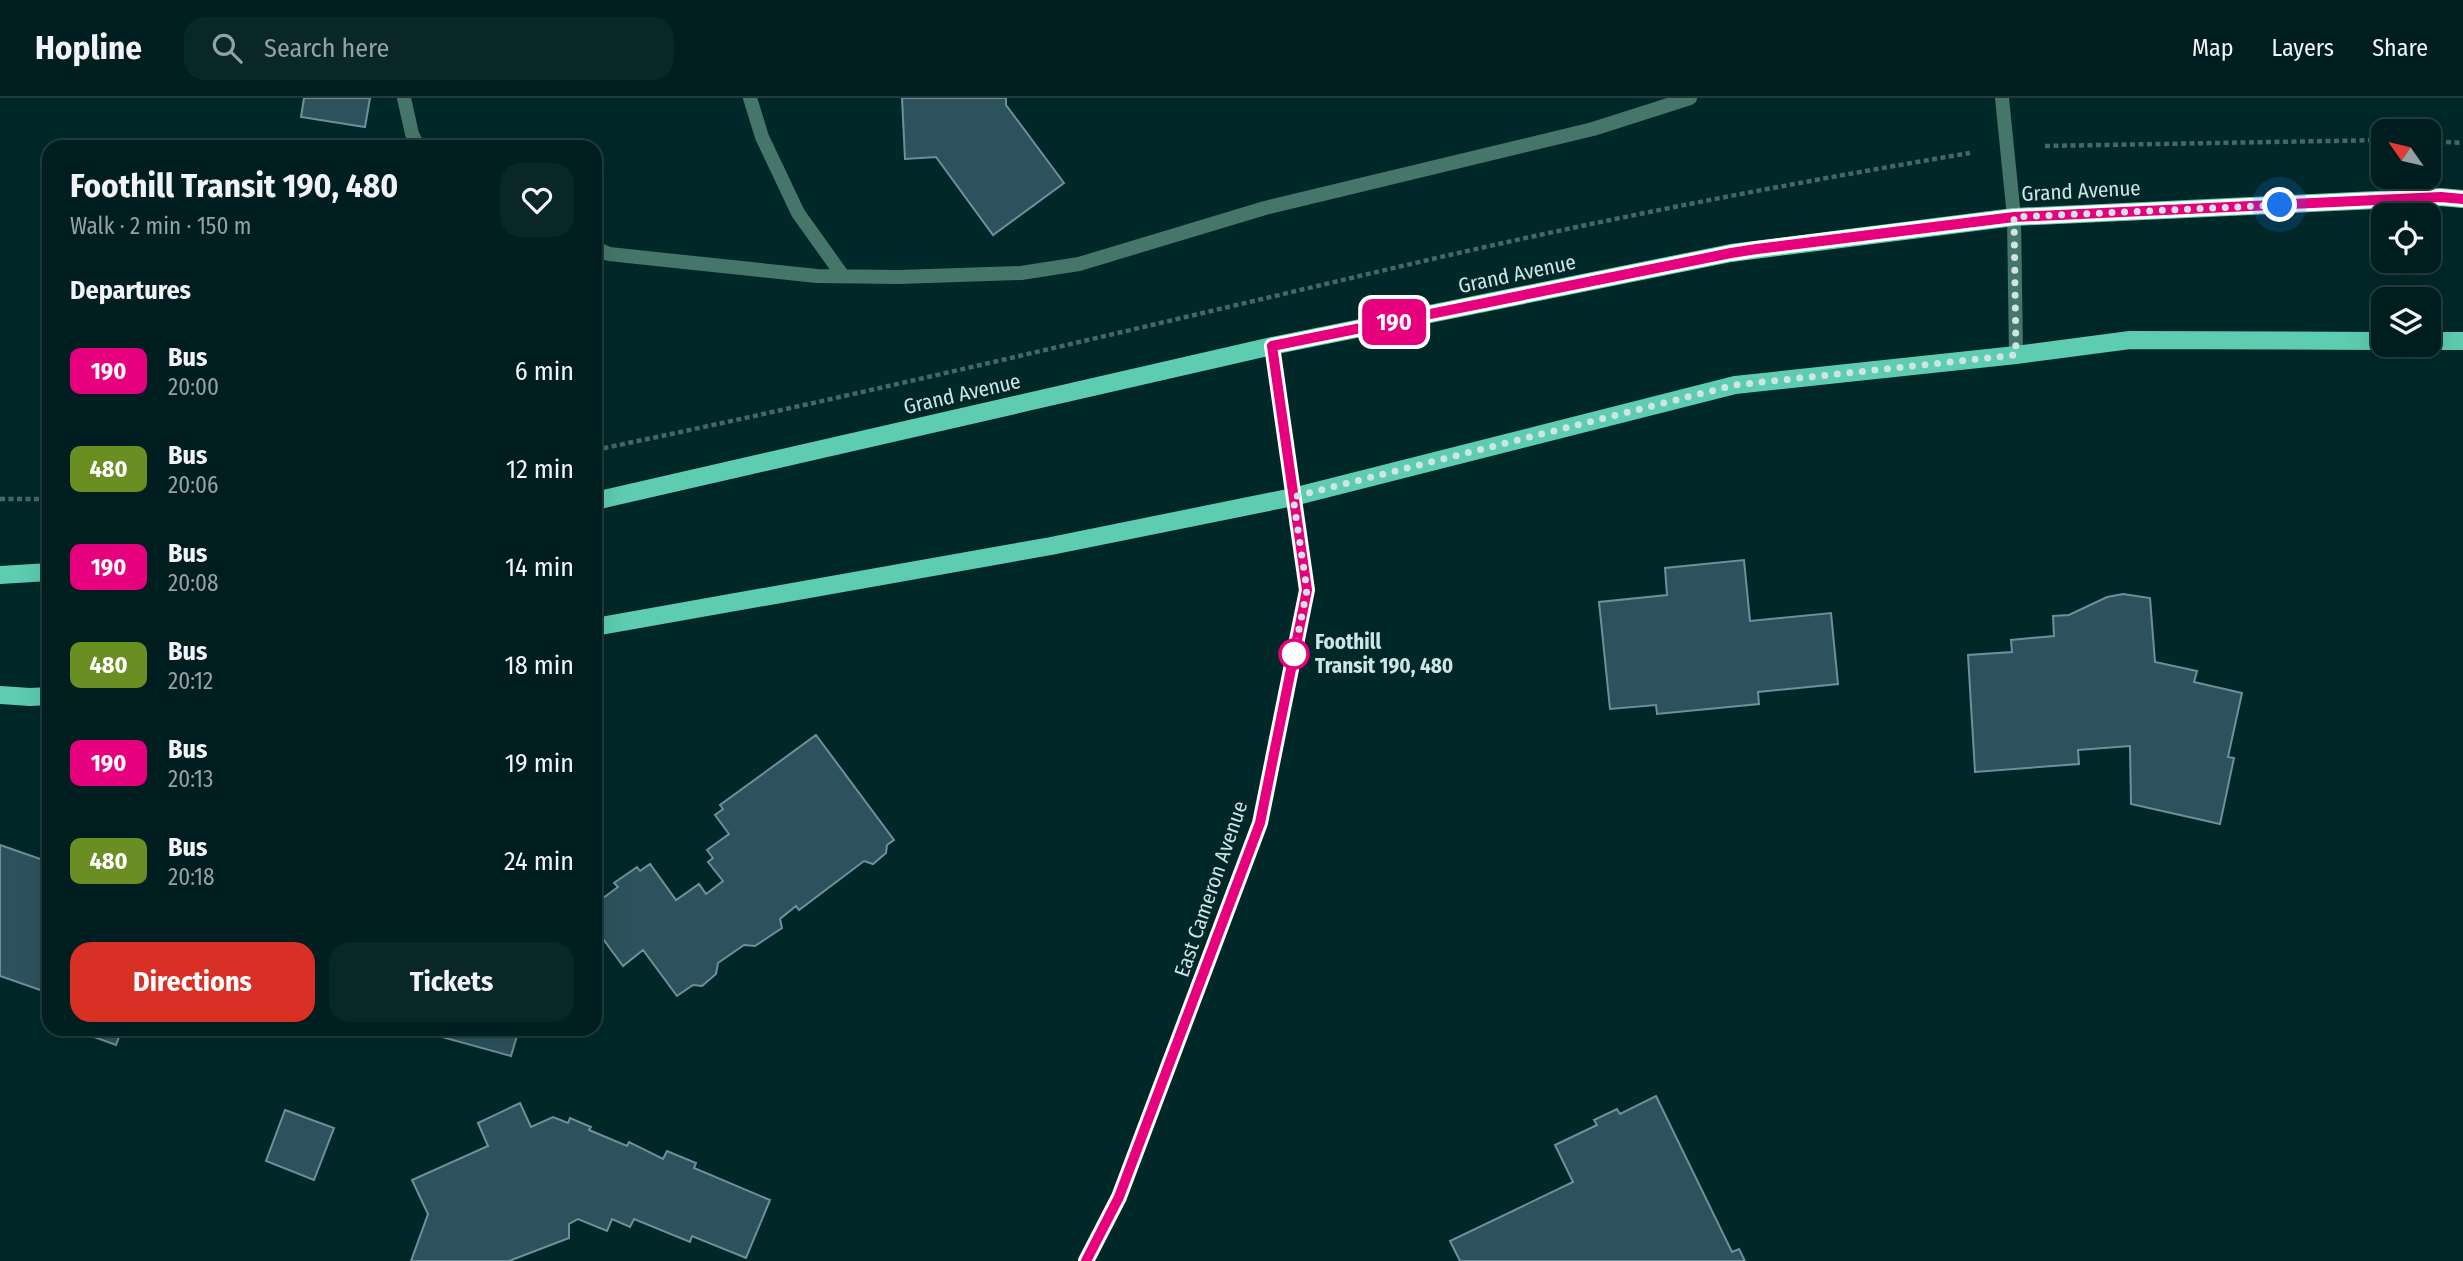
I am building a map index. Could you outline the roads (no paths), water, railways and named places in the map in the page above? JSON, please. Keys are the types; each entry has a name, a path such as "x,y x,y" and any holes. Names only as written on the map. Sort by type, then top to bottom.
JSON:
{"main road":[{"name":"Grand Avenue","path":"602,499 1272,346 1731,253 2014,217 2427,198 2463,200"},
{"path":"602,626 1051,546 1293,497 1735,385 2130,340 2371,341"},
{"path":"2441,341 2463,341"},
{"name":"East Cameron Avenue","path":"1086,1261 1119,1197 1260,823 1307,590 1272,346"},
{"path":"0,575 42,572"},
{"path":"0,695 42,696"}],"street":[{"path":"404,98 415,140"},
{"path":"750,98 762,137 798,213 843,276"},
{"path":"602,250 609,254 817,276 1021,273 1079,264 1265,208 1593,129 1690,98"},
{"path":"2002,98 2014,217 2016,355"}],"place":[{"name":"Foothill Transit 190, 480","path":"1294,654"}]}
